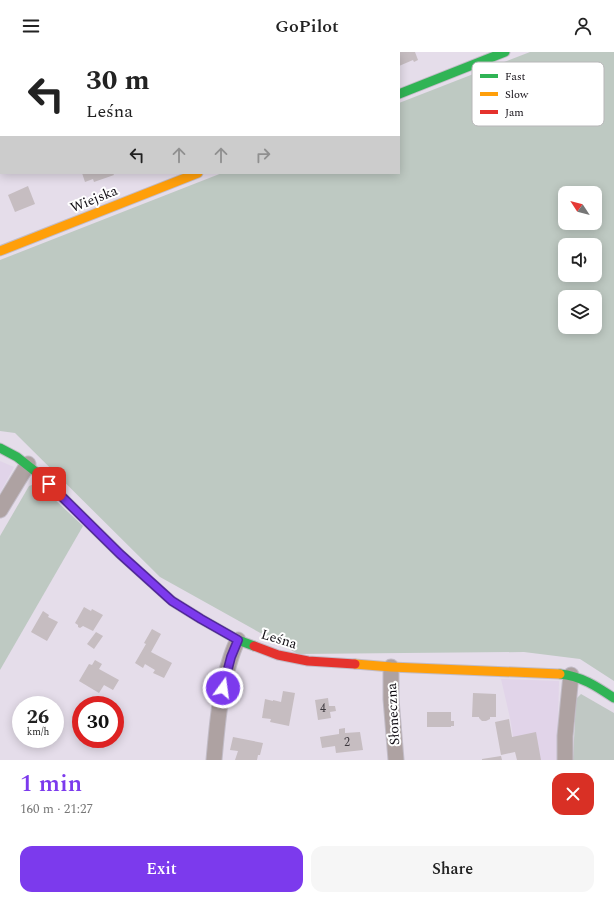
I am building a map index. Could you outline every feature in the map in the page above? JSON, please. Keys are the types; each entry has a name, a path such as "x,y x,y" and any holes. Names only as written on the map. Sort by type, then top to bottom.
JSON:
{"street":[{"path":"480,62 505,52"},
{"path":"400,94 472,65"},
{"name":"Wiejska","path":"0,251 195,174"},
{"name":"Leśna","path":"0,448 17,456 28,464 120,554 172,601 238,640 278,655 308,661 392,667 520,671 571,675 591,683 614,698"},
{"path":"0,510 28,464"},
{"path":"214,760 223,688 231,657 238,640"},
{"name":"Słoneczna","path":"392,667 391,699 396,760"},
{"path":"565,760 565,736 571,675"}],"shaded area":[{"path":"530,52 614,52 614,681 580,659 524,652 298,654 160,577 15,433 0,431 0,260 219,174 400,174 400,103 472,75 472,126 604,126 604,62 504,62"},
{"path":"0,461 14,467 0,493"},
{"path":"37,483 83,526 0,670 0,536 29,486"},
{"path":"501,679 559,681 557,760 517,760 510,718"},
{"path":"581,694 614,713 614,760 573,760 576,699"}],"building":[{"path":"400,52 415,52 418,60 414,62 413,60 400,66"},
{"path":"82,174 114,175 94,182 93,179 85,182"},
{"path":"28,186 35,204 15,212 8,195"},
{"path":"84,607 91,611 92,609 103,615 93,631 83,626 80,628 75,623"},
{"path":"43,611 49,615 48,617 58,622 47,641 31,632"},
{"path":"152,629 161,634 151,652 172,663 164,678 153,673 155,670 145,664 143,668 135,663 146,644 144,643"},
{"path":"96,632 103,636 94,649 87,644"},
{"path":"95,660 102,664 99,669 119,680 113,690 104,685 99,693 79,681 89,664 92,665"},
{"path":"283,691 295,693 289,726 270,722 271,719 262,718 265,699 281,702"},
{"path":"473,693 496,694 496,717 490,717 490,719 486,721 482,721 479,717 472,717"},
{"path":"328,698 329,706 335,706 336,711 330,712 331,718 318,720 315,700"},
{"path":"427,712 451,712 451,721 454,721 454,726 427,727"},
{"path":"509,719 512,737 536,732 541,760 517,760 515,752 501,755 495,722"},
{"path":"345,728 345,733 360,732 363,750 336,753 335,746 322,748 320,737 339,734 339,729"},
{"path":"233,737 263,743 257,760 235,760 238,751 230,750"},
{"path":"501,756 502,760 482,760 482,759"}],"traffic: fast":[{"path":"480,62 505,52"},
{"path":"400,94 472,65"},
{"path":"0,448 17,457 41,476 120,554 172,601 238,640 254,646"},
{"path":"560,674 582,679 614,698"}],"traffic: slow":[{"path":"0,251 195,174"},
{"path":"355,664 391,667 560,674"}],"traffic: jam":[{"path":"254,646 278,655 308,661 355,664"}],"route":[{"path":"49,484 120,554 172,601 238,640 231,657 223,688"}]}
